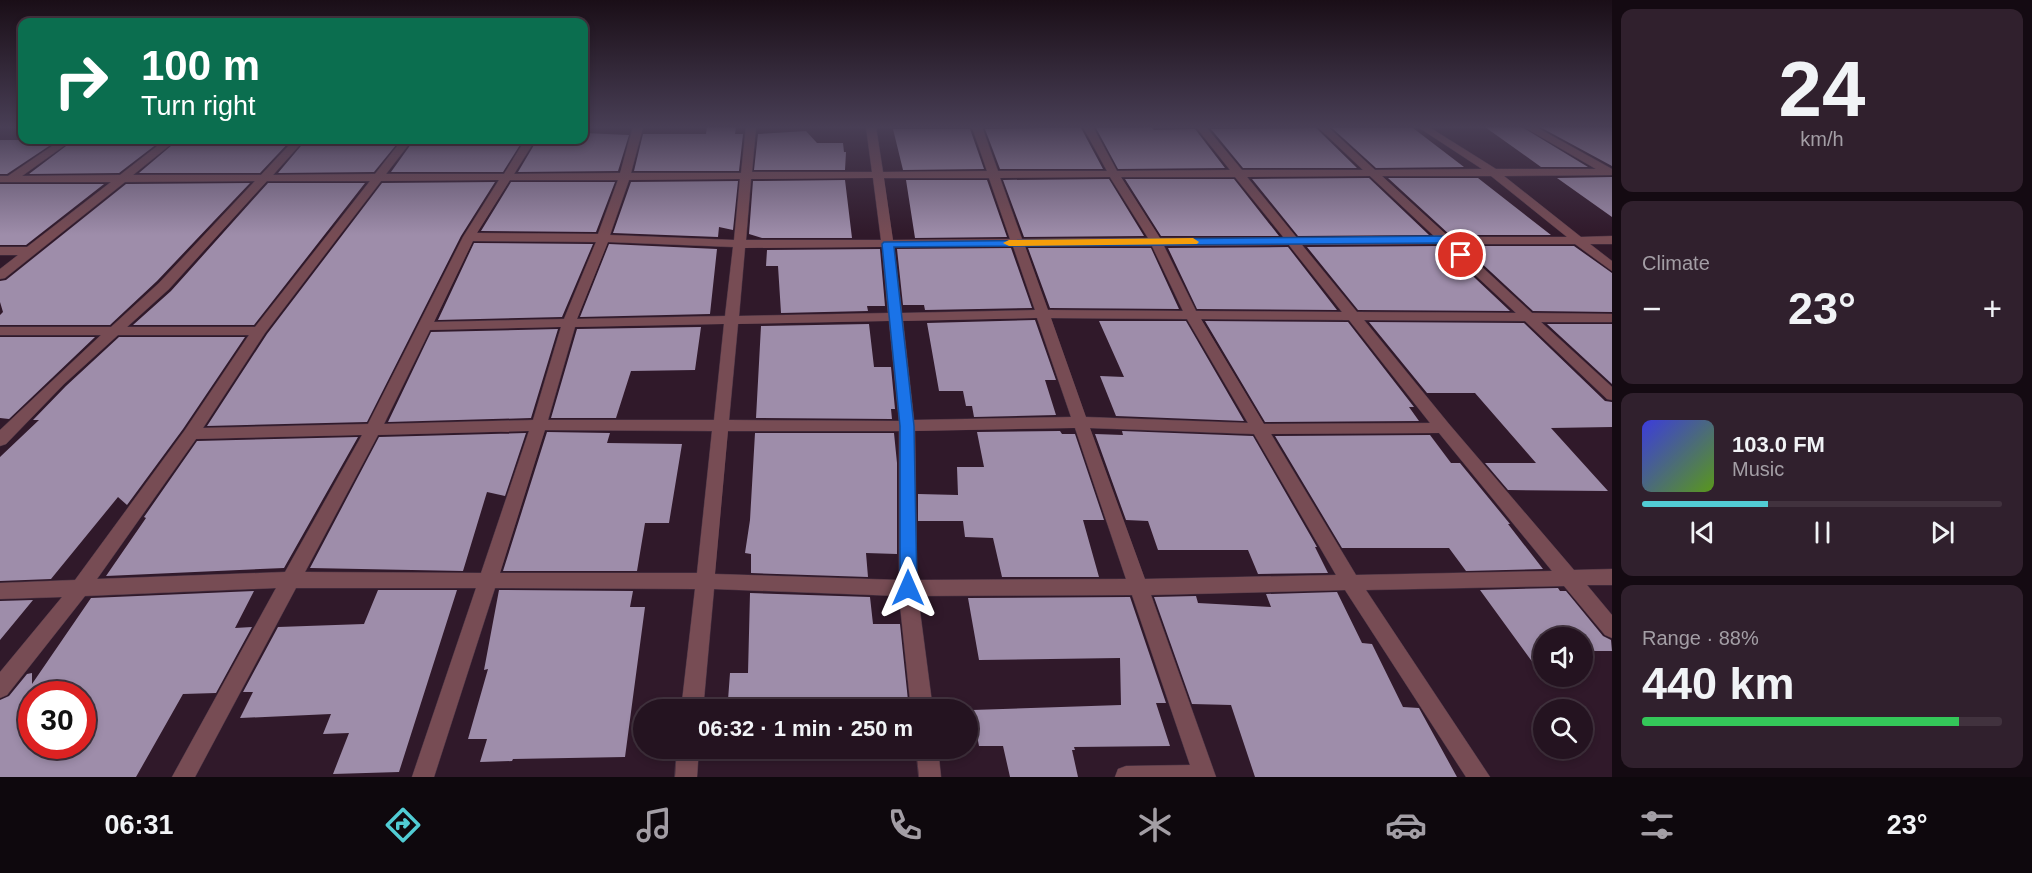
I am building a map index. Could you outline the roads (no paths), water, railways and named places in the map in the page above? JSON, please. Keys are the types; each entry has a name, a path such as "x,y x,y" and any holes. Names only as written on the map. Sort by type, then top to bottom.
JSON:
{"street":[{"path":"0,186 5,179 30,163"},
{"path":"0,275 142,163"},
{"path":"0,440 164,286 276,163"},
{"path":"0,688 81,587 191,434 259,331 390,163"},
{"path":"183,777 374,428 468,237 514,163"},
{"path":"423,777 486,579 539,425 569,323 603,238 628,163"},
{"path":"693,699 747,163"},
{"path":"876,163 888,244 907,426 908,588 921,699"},
{"path":"990,163 1205,777 1126,777"},
{"path":"1108,163 1156,242 1192,316 1350,582 1479,777"},
{"path":"1230,163 1443,428 1612,629"},
{"path":"1362,163 1612,395"},
{"path":"1479,163 1612,267"},
{"path":"1595,163 1611,172"},
{"path":"5,179 1611,172"},
{"path":"468,237 603,238 739,244 1612,240"},
{"path":"0,251 31,251"},
{"path":"423,326 1043,314 1612,318"},
{"path":"0,331 259,331"},
{"path":"191,434 539,425 907,426 1081,422 1260,429 1443,428"},
{"path":"0,591 291,580 705,581 908,588 1140,587 1612,577"},
{"path":"686,777 687,759"},
{"path":"928,759 930,777"}]}
